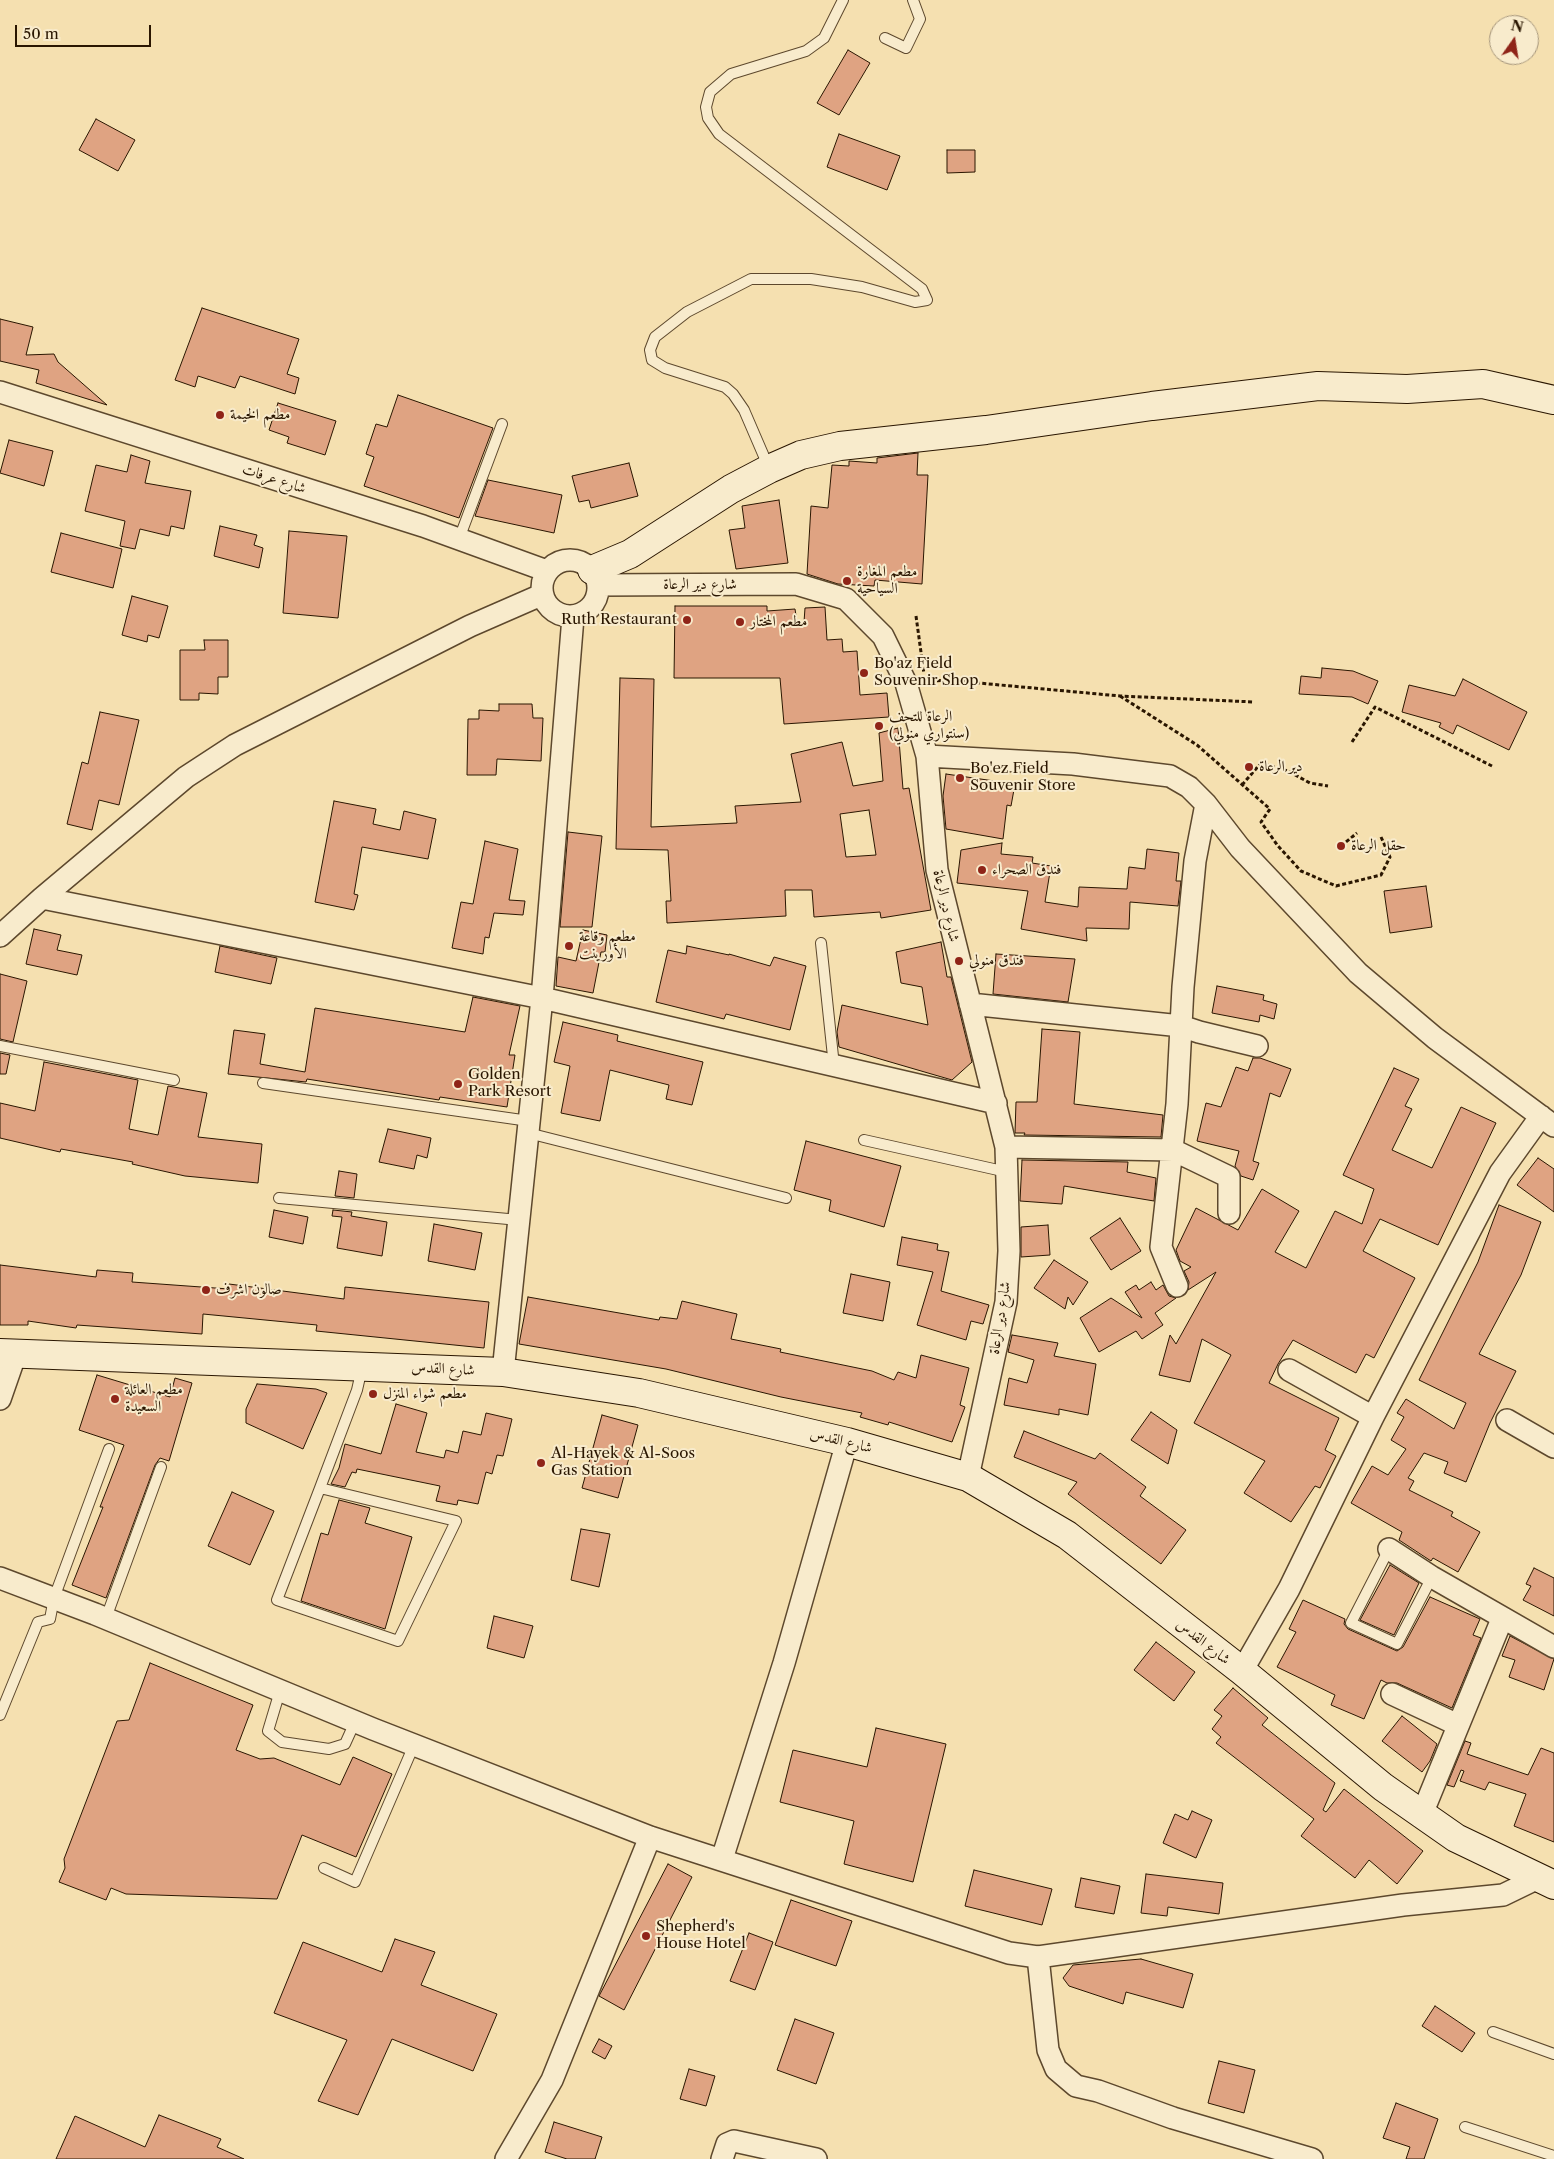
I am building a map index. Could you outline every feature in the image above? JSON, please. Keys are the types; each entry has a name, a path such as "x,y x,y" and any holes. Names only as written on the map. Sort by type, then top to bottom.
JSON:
{"main road":[{"path":"595,578 731,488 801,455 840,446 986,430 1152,406 1318,386 1408,388 1483,384 1554,400"},
{"name":"شارع القدس","path":"8,1353 503,1372 640,1393 847,1442 968,1477 1067,1535 1242,1671 1383,1787 1456,1838 1546,1881"}],"street":[{"name":"شارع عرفات","path":"0,392 459,539 547,571"},
{"path":"561,561 577,561 595,578 597,597 587,612 573,617 562,616 548,608 542,595 542,582 547,571 561,561"},
{"name":"شارع دير الرعاة","path":"595,578 796,584 846,599 883,636 916,682 927,756 937,870 1006,1147 1009,1251 1006,1302 968,1477"},
{"path":"0,936 42,898 186,777 235,745 470,626 542,595"},
{"path":"503,1372 542,998 573,617"},
{"path":"927,756 1074,764 1170,776 1189,787 1206,804 1240,848 1358,973 1435,1038 1548,1121 1500,1172 1373,1417 1290,1590 1242,1671"},
{"path":"1177,1286 1161,1247 1172,1150 1195,861 1206,804"},
{"path":"42,898 542,998 996,1103"},
{"path":"970,1004 1182,1026 1257,1046"},
{"path":"1006,1147 1172,1150 1230,1177 1229,1213"},
{"path":"0,1399 8,1353"},
{"path":"1290,1370 1373,1417"},
{"path":"1507,1420 1554,1447"},
{"path":"722,1859 784,1663 847,1442"},
{"path":"1389,1549 1432,1577 1554,1647"},
{"path":"0,1578 106,1618 356,1722 650,1837 1009,1953 1038,1957 1403,1905 1502,1895 1546,1881"},
{"path":"1422,1814 1502,1618"},
{"path":"1392,1694 1458,1725"},
{"path":"506,2159 552,2080 650,1837"},
{"path":"1038,1957 1048,2050 1056,2069 1076,2086 1098,2091 1173,2118 1312,2159"},
{"path":"722,2159 727,2144 734,2141 816,2159"}],"lane":[{"path":"769,469 744,410 733,394 725,387 665,368 652,360 650,350 655,337 687,312 751,279 811,279 862,287 915,302 926,300 922,289 719,134 708,118 706,107 710,92 731,74 806,51 824,38 843,0"},
{"path":"885,38 906,48 920,19 913,0"},
{"path":"459,539 502,424"},
{"path":"821,942 834,1066"},
{"path":"0,1046 174,1080"},
{"path":"263,1084 529,1127 786,1198"},
{"path":"864,1140 1007,1172"},
{"path":"279,1198 519,1220"},
{"path":"320,1488 456,1521 398,1641 277,1600 320,1488 358,1390 362,1366"},
{"path":"0,1715 38,1622 50,1619 54,1598 109,1449"},
{"path":"106,1618 161,1467"},
{"path":"1389,1549 1351,1623 1397,1644 1432,1577"},
{"path":"280,1691 268,1731 282,1742 308,1748 328,1749 345,1744 356,1722"},
{"path":"324,1868 355,1882 414,1745"},
{"path":"1493,2032 1554,2054"},
{"path":"1465,2127 1554,2156"}],"path":[{"path":"916,616 916,682 946,680 1120,696 1254,702"},
{"path":"1120,696 1197,745 1270,809 1261,822 1278,846 1301,871 1336,886 1381,875 1390,857 1381,836"},
{"path":"1352,742 1375,707 1492,766"},
{"path":"1242,785 1261,763 1288,771 1310,783 1328,786"},
{"path":"1341,846 1357,834"}],"building":[{"path":"848,50 870,63 839,115 817,103"},
{"path":"96,119 135,140 118,171 79,150"},
{"path":"839,134 900,156 887,190 827,167"},
{"path":"947,150 975,150 975,172 947,173"},
{"path":"202,308 299,339 287,374 299,378 295,394 240,376 235,388 198,376 195,387 175,380"},
{"path":"0,319 33,327 26,355 54,354 58,362 107,405 36,383 39,370 0,361"},
{"path":"398,395 493,428 459,518 364,486 374,457 366,454 376,424 387,427"},
{"path":"278,403 336,421 325,455 287,443 289,437 269,430"},
{"path":"9,440 53,451 44,486 0,473"},
{"path":"918,453 917,475 928,475 922,584 875,580 874,586 838,584 807,574 811,506 828,508 832,465 849,466 849,461 877,463 877,458"},
{"path":"131,455 150,461 145,483 191,491 184,529 171,526 169,536 140,529 135,549 120,546 125,521 85,511 96,465 127,472"},
{"path":"629,463 638,496 591,508 589,500 579,502 572,476"},
{"path":"488,480 562,495 554,533 475,516"},
{"path":"779,500 788,563 736,569 729,530 745,528 742,506"},
{"path":"220,526 257,535 254,545 263,548 259,568 214,556"},
{"path":"289,531 347,536 338,618 283,613"},
{"path":"61,533 122,549 113,588 51,572"},
{"path":"132,596 168,606 159,638 148,635 147,642 122,635"},
{"path":"675,606 767,606 767,611 795,609 797,622 804,622 805,608 825,607 827,640 842,639 843,652 857,651 860,695 887,693 889,717 784,724 780,678 674,678"},
{"path":"204,640 228,640 228,677 218,677 218,694 199,693 199,700 180,700 180,650 205,650"},
{"path":"1322,668 1353,671 1378,681 1368,704 1352,697 1299,694 1301,676 1321,678"},
{"path":"620,678 654,679 651,827 737,823 735,806 801,802 791,754 842,742 853,786 883,781 879,733 898,728 903,789 909,788 931,910 881,918 880,912 814,917 812,890 785,890 786,916 667,923 666,901 671,901 668,850 616,849","holes":["869,810 876,855 846,857 840,814"]},
{"path":"1463,679 1527,712 1509,750 1457,725 1453,734 1439,727 1441,723 1402,712 1409,685 1455,696"},
{"path":"499,704 532,704 533,718 543,718 541,761 497,759 496,775 467,775 468,719 479,719 479,710 499,711"},
{"path":"100,712 139,720 119,805 99,800 92,830 67,824 82,762 88,764"},
{"path":"946,774 1015,784 1011,806 1007,805 1003,839 946,829 943,796"},
{"path":"334,801 376,809 373,824 400,830 404,811 436,819 428,859 362,847 354,894 358,895 354,910 315,902"},
{"path":"568,832 602,836 592,927 560,927"},
{"path":"485,841 518,849 509,900 525,901 523,915 494,913 489,938 485,937 483,954 452,948 461,902 473,904"},
{"path":"1002,843 1001,854 1033,857 1032,863 1051,866 1045,902 1078,907 1079,887 1127,889 1129,867 1145,869 1147,849 1179,853 1176,881 1181,881 1178,906 1130,902 1129,929 1086,928 1087,941 1021,929 1028,891 957,883 961,850"},
{"path":"1426,886 1432,927 1390,933 1384,891"},
{"path":"34,929 61,935 57,950 82,955 77,975 26,964"},
{"path":"583,930 607,935 605,952 601,952 593,993 556,986 558,957 576,961"},
{"path":"941,942 947,977 951,977 972,1062 952,1080 839,1047 837,1032 842,1005 928,1025 922,987 901,983 896,952"},
{"path":"220,946 277,958 271,984 215,972"},
{"path":"687,946 729,954 770,966 774,957 806,966 790,1030 726,1014 724,1019 656,1002 668,950 686,954"},
{"path":"996,954 1075,959 1068,1002 993,994"},
{"path":"0,974 27,981 13,1042 0,1039"},
{"path":"1217,986 1264,995 1263,1000 1277,1004 1274,1019 1260,1015 1259,1022 1212,1013"},
{"path":"473,997 520,1006 509,1055 515,1055 507,1107 440,1097 439,1100 307,1079 306,1082 228,1074 234,1030 265,1034 260,1064 305,1072 315,1008 465,1032"},
{"path":"563,1022 618,1035 617,1041 703,1062 692,1105 666,1099 669,1085 610,1070 600,1121 561,1113 570,1066 554,1062"},
{"path":"1042,1029 1080,1032 1074,1104 1163,1115 1161,1137 1024,1135 1025,1133 1015,1133 1016,1102 1037,1102"},
{"path":"0,1053 10,1055 6,1074 0,1074"},
{"path":"1253,1058 1260,1058 1291,1069 1280,1097 1270,1093 1253,1161 1259,1163 1253,1180 1241,1176 1235,1166 1239,1151 1197,1141 1206,1103 1221,1107 1236,1067 1248,1071"},
{"path":"44,1062 138,1080 129,1129 158,1135 168,1086 207,1093 198,1137 262,1144 258,1183 185,1176 132,1164 133,1162 61,1149 60,1152 0,1138 0,1103 35,1111"},
{"path":"1394,1068 1419,1079 1405,1106 1412,1109 1392,1150 1432,1168 1461,1107 1496,1123 1438,1245 1380,1219 1363,1251 1415,1278 1374,1358 1366,1354 1356,1373 1293,1340 1278,1364 1269,1383 1339,1418 1325,1450 1336,1456 1320,1488 1315,1486 1291,1522 1244,1493 1265,1461 1194,1423 1231,1355 1202,1339 1190,1382 1159,1375 1170,1335 1176,1344 1216,1272 1188,1290 1189,1282 1184,1271 1191,1267 1180,1261 1176,1250 1196,1208 1238,1230 1262,1189 1299,1211 1275,1252 1306,1268 1335,1211 1362,1224 1374,1189 1343,1175"},
{"path":"388,1129 431,1138 427,1158 417,1155 414,1169 379,1162"},
{"path":"806,1141 901,1166 884,1227 829,1211 831,1200 794,1190"},
{"path":"1538,1158 1554,1169 1554,1212 1517,1185"},
{"path":"1022,1160 1128,1162 1127,1172 1156,1178 1154,1201 1064,1186 1062,1204 1020,1201"},
{"path":"339,1171 357,1174 354,1198 335,1196"},
{"path":"1499,1205 1541,1222 1521,1275 1479,1354 1516,1371 1490,1423 1466,1482 1444,1473 1448,1462 1424,1453 1408,1478 1414,1481 1409,1490 1453,1512 1451,1516 1480,1532 1458,1572 1433,1558 1431,1561 1399,1540 1402,1532 1351,1503 1372,1466 1388,1475 1406,1449 1391,1440 1404,1417 1397,1413 1406,1399 1454,1429 1466,1403 1419,1380 1478,1262"},
{"path":"274,1210 308,1217 303,1244 269,1237"},
{"path":"333,1210 352,1212 351,1216 387,1222 382,1256 337,1248 342,1217 332,1216"},
{"path":"1120,1218 1141,1251 1111,1270 1090,1238"},
{"path":"434,1224 482,1233 475,1270 428,1261"},
{"path":"1048,1225 1050,1255 1021,1257 1021,1227"},
{"path":"902,1237 938,1244 937,1250 949,1252 941,1291 989,1305 983,1324 971,1321 966,1340 917,1325 933,1272 897,1265"},
{"path":"1054,1260 1088,1282 1073,1305 1068,1297 1065,1309 1034,1288"},
{"path":"0,1265 96,1277 97,1270 133,1273 132,1282 229,1289 229,1284 344,1299 345,1287 489,1302 484,1348 316,1331 317,1325 203,1314 202,1334 77,1325 76,1328 28,1321 28,1325 0,1325"},
{"path":"851,1274 890,1282 883,1321 843,1313"},
{"path":"1151,1282 1156,1290 1163,1285 1169,1296 1176,1298 1155,1313 1163,1325 1142,1339 1136,1331 1099,1352 1080,1318 1111,1298 1142,1318 1125,1292 1136,1285 1139,1290"},
{"path":"528,1297 659,1320 660,1317 677,1319 682,1301 737,1314 731,1339 781,1349 780,1352 872,1371 894,1380 898,1372 916,1378 921,1355 969,1368 960,1405 965,1407 952,1442 889,1422 888,1425 860,1417 862,1413 781,1397 666,1369 519,1344"},
{"path":"1012,1335 1058,1343 1054,1356 1096,1364 1088,1415 1059,1409 1059,1415 1004,1405 1009,1378 1027,1383 1034,1360 1008,1352"},
{"path":"97,1375 170,1397 175,1378 192,1383 169,1461 160,1458 155,1465 106,1598 72,1585 103,1507 100,1507 124,1445 79,1430"},
{"path":"257,1384 316,1389 327,1393 303,1449 246,1423 246,1409"},
{"path":"396,1404 427,1413 416,1452 444,1458 446,1450 458,1453 463,1431 481,1435 486,1413 512,1419 503,1456 497,1455 492,1474 486,1472 478,1504 458,1500 457,1505 436,1501 440,1486 357,1469 356,1473 352,1472 345,1487 331,1484 339,1468 345,1444 381,1454"},
{"path":"1151,1412 1177,1430 1168,1464 1131,1440"},
{"path":"602,1415 638,1425 618,1498 582,1488"},
{"path":"1024,1431 1095,1459 1100,1453 1146,1487 1140,1496 1186,1530 1161,1564 1068,1494 1077,1482 1014,1457"},
{"path":"232,1492 274,1511 250,1565 208,1546"},
{"path":"339,1500 370,1508 365,1523 412,1537 385,1629 301,1601 321,1533 328,1535"},
{"path":"581,1529 610,1534 599,1587 571,1580"},
{"path":"1390,1565 1419,1583 1394,1635 1360,1620"},
{"path":"1534,1568 1554,1578 1554,1616 1523,1600 1531,1586 1526,1584"},
{"path":"1430,1597 1480,1619 1473,1635 1481,1638 1452,1708 1397,1683 1387,1683 1381,1680 1364,1719 1331,1705 1335,1695 1277,1667 1296,1632 1289,1629 1303,1600 1345,1619 1344,1624 1348,1629 1397,1651 1403,1647"},
{"path":"494,1616 533,1626 524,1658 487,1648"},
{"path":"1510,1636 1554,1659 1544,1690 1509,1677 1515,1660 1502,1656"},
{"path":"1156,1642 1195,1672 1174,1701 1134,1670"},
{"path":"150,1663 253,1705 236,1750 260,1759 274,1758 340,1785 353,1757 392,1774 356,1857 302,1835 277,1899 126,1894 111,1888 106,1900 59,1882 65,1868 64,1859 117,1721 129,1720"},
{"path":"1233,1688 1268,1718 1262,1725 1335,1783 1323,1810 1326,1812 1344,1789 1423,1851 1397,1884 1369,1860 1355,1878 1301,1836 1314,1819 1216,1743 1221,1737 1212,1729 1222,1716 1214,1710"},
{"path":"1402,1716 1437,1744 1430,1761 1422,1772 1382,1741"},
{"path":"876,1728 946,1744 913,1882 844,1864 854,1821 780,1802 793,1750 867,1767"},
{"path":"1465,1741 1471,1743 1467,1754 1528,1775 1541,1748 1554,1753 1554,1842 1514,1826 1526,1794 1489,1782 1485,1790 1460,1781 1464,1771 1461,1770 1454,1787 1447,1785"},
{"path":"1192,1811 1212,1820 1196,1858 1163,1843 1175,1814 1188,1820"},
{"name":"Shepherd's House Hotel","path":"668,1864 692,1877 624,2010 599,1996"},
{"path":"974,1870 1052,1889 1042,1925 965,1906"},
{"path":"1146,1874 1223,1883 1219,1914 1168,1907 1167,1916 1141,1913"},
{"path":"1081,1878 1120,1886 1114,1914 1075,1907"},
{"path":"791,1900 852,1921 836,1966 775,1945"},
{"path":"749,1933 773,1942 755,1990 730,1981"},
{"path":"395,1939 435,1952 421,1985 497,2014 473,2071 392,2039 358,2115 318,2101 347,2040 274,2013 303,1942 382,1972"},
{"path":"1141,1959 1193,1974 1183,2008 1126,1992 1123,2004 1069,1986 1063,1978 1073,1965"},
{"path":"1435,2006 1475,2033 1462,2052 1422,2026"},
{"path":"795,2019 834,2033 816,2084 777,2070"},
{"path":"599,2039 612,2046 605,2059 592,2052"},
{"path":"1219,2061 1255,2070 1244,2113 1208,2103"},
{"path":"689,2069 715,2076 706,2106 680,2099"},
{"path":"1396,2103 1438,2119 1424,2159 1406,2159 1410,2147 1383,2138"},
{"path":"159,2115 221,2139 217,2147 244,2159 56,2159 75,2116 145,2147"},
{"path":"554,2122 602,2137 595,2159 567,2159 545,2152"}],"place":[{"name":"مطعم الخيمة","path":"220,415"},
{"name":"مطعم المغارة السياحية","path":"847,581"},
{"name":"Ruth Restaurant","path":"687,620"},
{"name":"مطعم المختار","path":"740,622"},
{"name":"Bo'az Field Souvenir Shop","path":"864,673"},
{"name":"الرعاة للتحف (سنتواري منولي)","path":"879,726"},
{"name":"دير الرعاة","path":"1249,767"},
{"name":"Bo'ez Field Souvenir Store","path":"960,778"},
{"name":"حقل الرعاة","path":"1341,846"},
{"name":"فندق الصحراء","path":"982,870"},
{"name":"مطعم وقاعة الأورينت","path":"569,946"},
{"name":"فندق منولي","path":"959,961"},
{"name":"Golden Park Resort","path":"458,1084"},
{"name":"صالون اشرف","path":"206,1290"},
{"name":"مطعم شواء المنزل","path":"373,1394"},
{"name":"مطعم العائلة السعيدة","path":"115,1399"},
{"name":"Al-Hayek & Al-Soos Gas Station","path":"541,1463"},
{"name":"Shepherd's House Hotel","path":"646,1936"}]}
